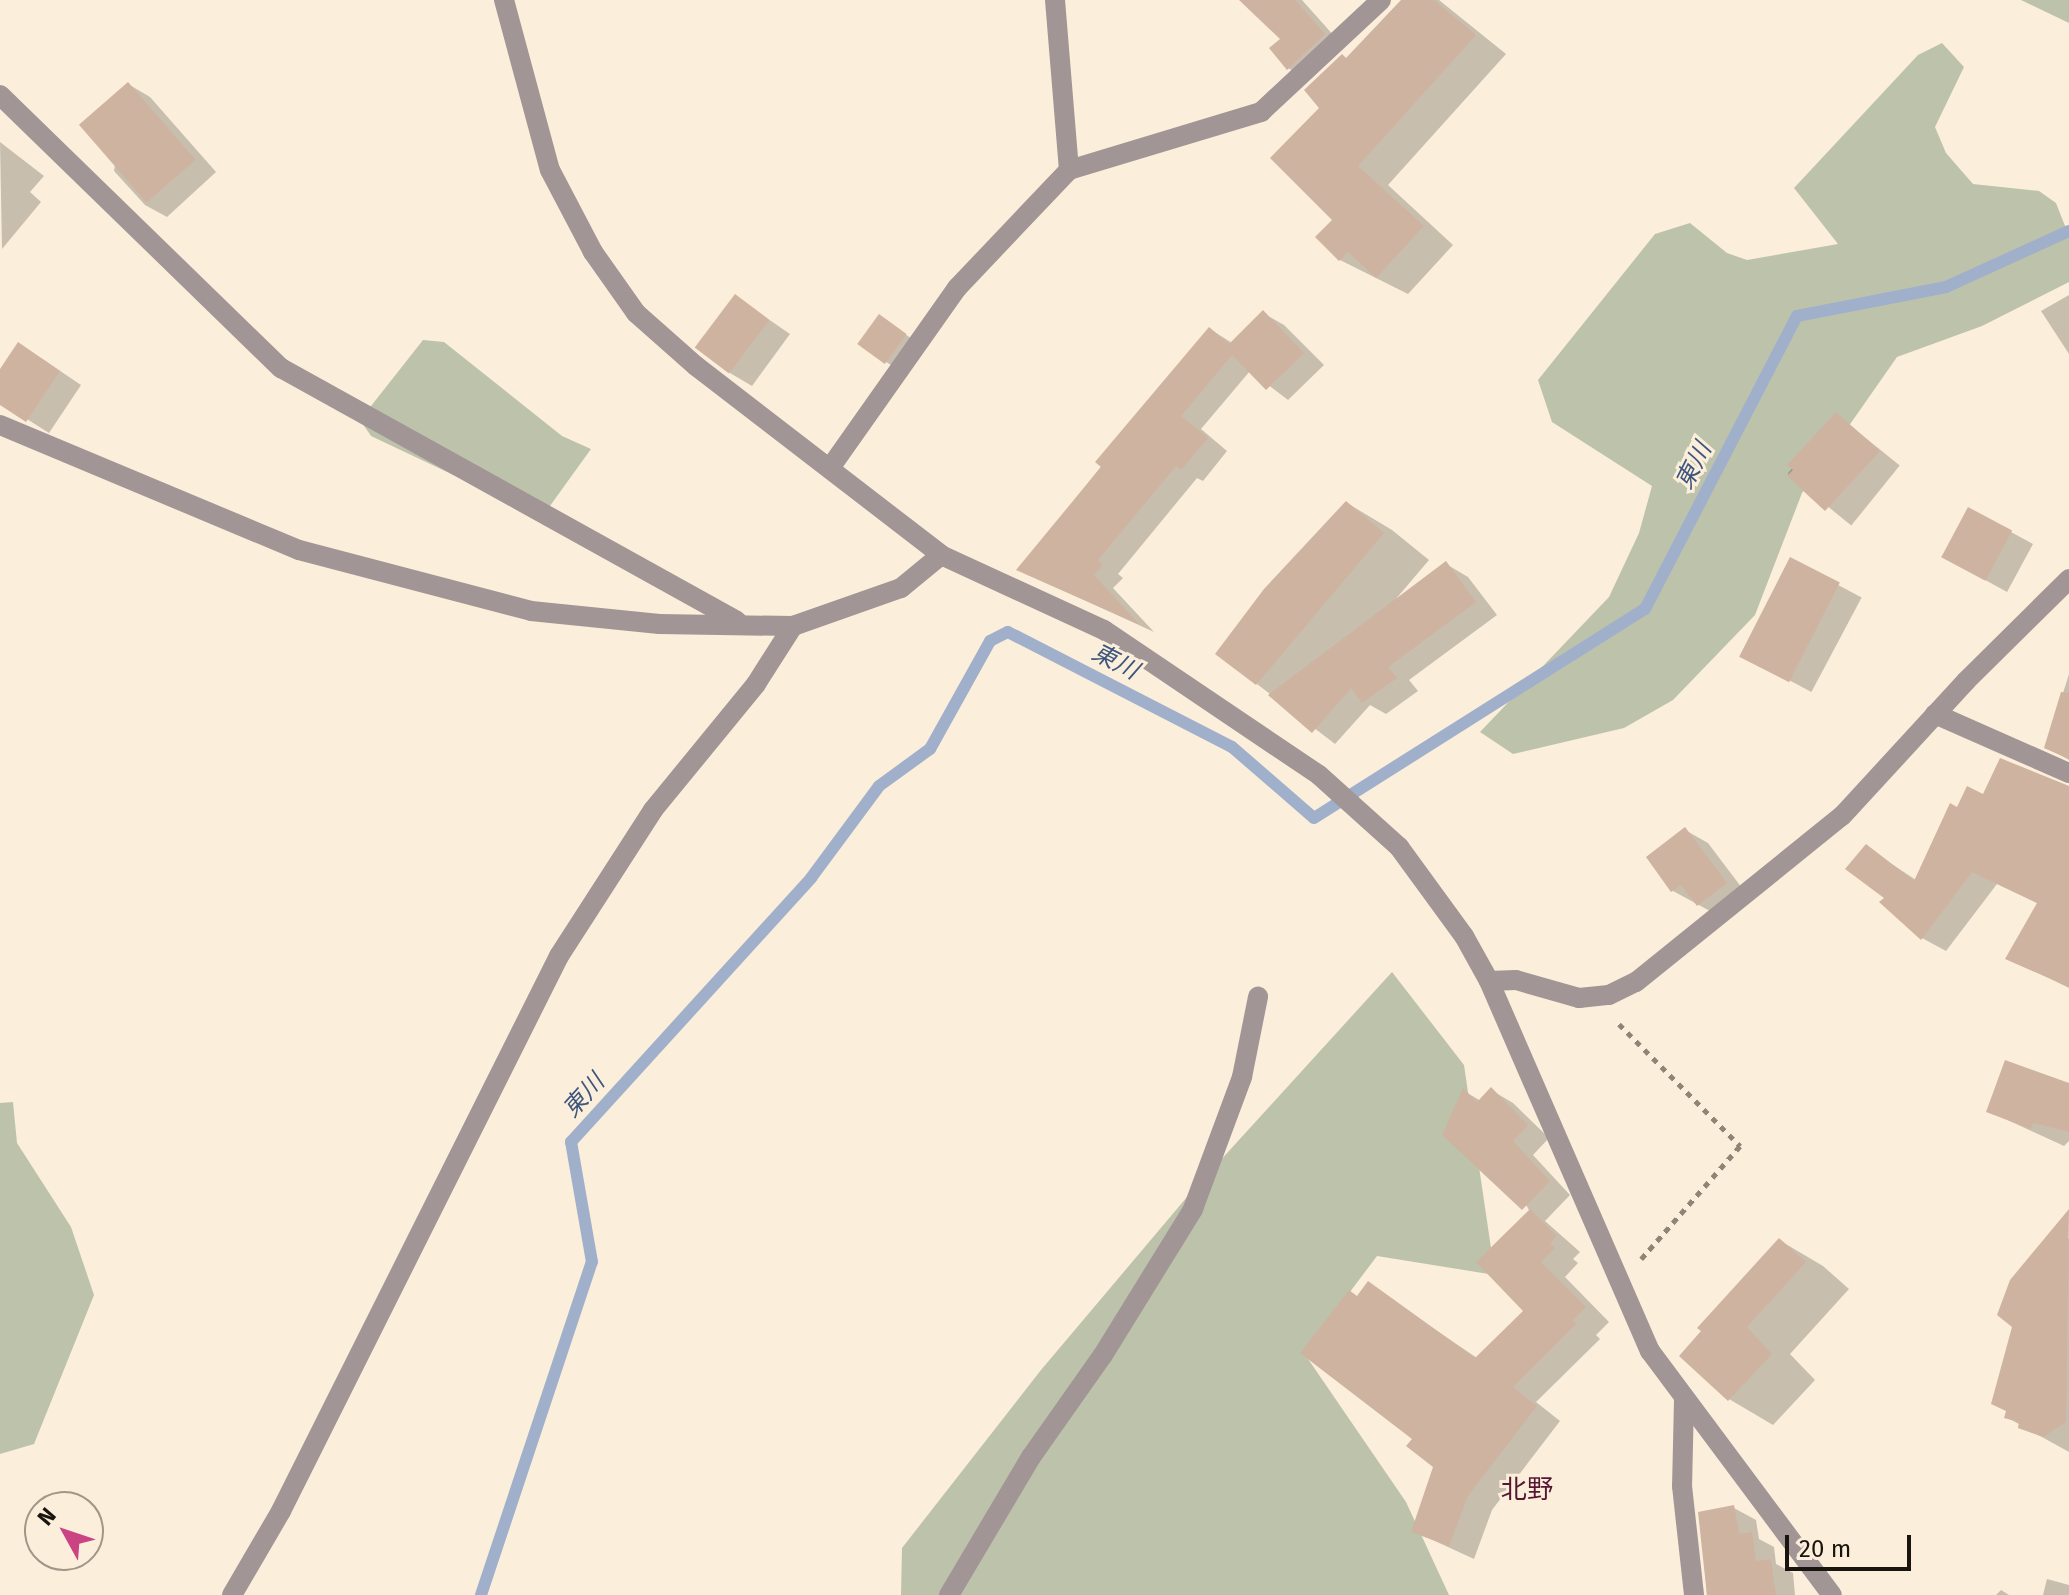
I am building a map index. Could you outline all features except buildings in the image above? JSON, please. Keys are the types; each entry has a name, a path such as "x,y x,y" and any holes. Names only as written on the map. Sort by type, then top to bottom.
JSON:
{"street":[{"path":"504,0 550,170 593,252 636,313 696,366 941,555 1104,630 1324,779 1351,801 1433,891 1489,981 1650,1351 1832,1595"},
{"path":"1055,0 1069,170"},
{"path":"830,468 957,288 1069,170 1261,112 1381,0"},
{"path":"0,95 281,368 740,623"},
{"path":"0,425 299,550 531,611 659,624 793,626 901,588 941,555"},
{"path":"1489,981 1516,980 1591,997 1636,982 1681,949 1842,816 1935,714 2069,579"},
{"path":"232,1595 281,1511 559,956 653,810 756,684 793,626"},
{"path":"1935,714 2069,773"},
{"path":"949,1595 1031,1457 1103,1355 1193,1209 1239,1089 1258,997"},
{"path":"1684,1400 1682,1486 1694,1595"}],"path":[{"path":"1591,997 1740,1146 1620,1283"}],"green space":[{"path":"2021,0 2069,0 2069,23"},
{"path":"1942,43 1964,67 1935,127 1946,153 1973,184 2039,191 2056,203 2069,236 2069,282 1982,326 1897,357 1802,493 1755,615 1673,700 1624,728 1513,754 1480,732 1609,597 1639,533 1652,486 1552,422 1538,380 1655,234 1690,223 1727,253 1747,260 1838,244 1794,188 1918,55"},
{"path":"423,340 444,342 562,436 591,449 542,517 371,436 360,420"},
{"path":"1392,972 1464,1065 1495,1275 1377,1256 1304,1353 1406,1502 1449,1595 901,1595 902,1548 1041,1370 1187,1197"},
{"path":"13,1102 17,1143 71,1227 94,1295 34,1444 0,1454 0,1103"}],"waterway":[{"name":"東川","path":"481,1595 592,1262 571,1142 811,878 879,786 930,749 990,641 1008,632 1232,747 1314,818 1645,609 1797,316 1946,287 2069,231"}],"district":[{"name":"北野","path":"1527,1490"}]}
